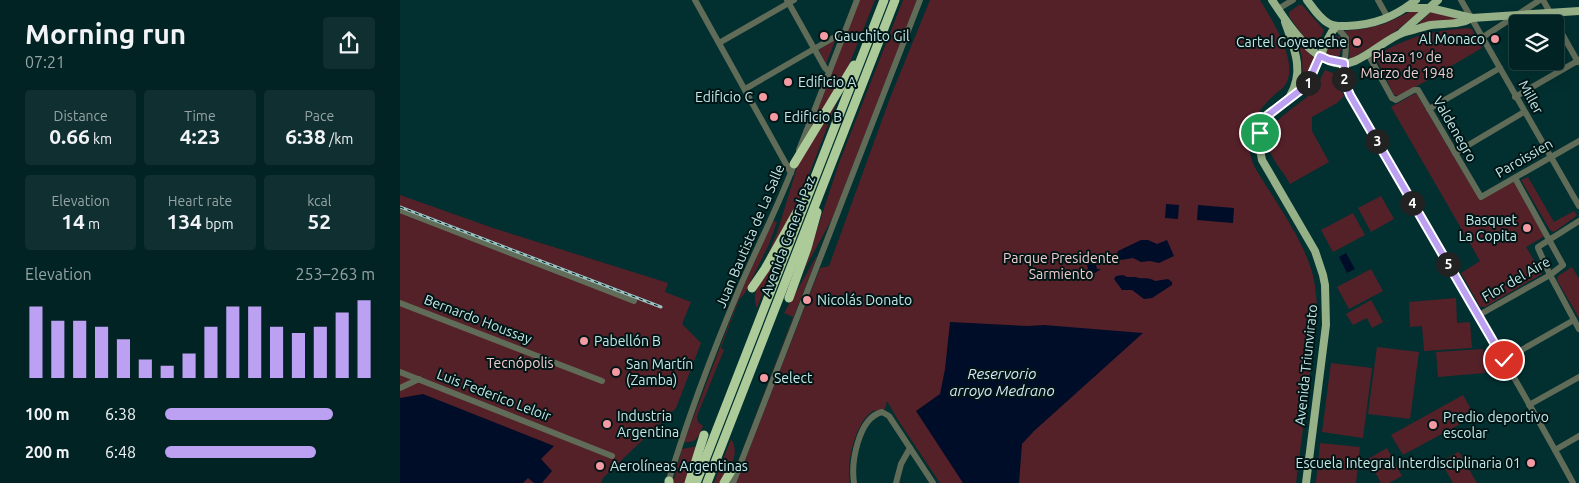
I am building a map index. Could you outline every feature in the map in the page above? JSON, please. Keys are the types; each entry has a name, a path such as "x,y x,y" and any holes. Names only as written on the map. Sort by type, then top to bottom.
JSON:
{"highway":[{"name":"Avenida General Paz","path":"696,483 884,0"},
{"name":"Avenida General Paz","path":"707,483 895,0"},
{"path":"792,168 870,36"},
{"path":"752,288 809,192"},
{"path":"789,298 814,227 820,192"},
{"path":"689,483 704,435"},
{"path":"724,483 731,471"}],"main road":[{"path":"1272,0 1308,48 1329,60 1344,63 1354,62 1399,34 1438,0"},
{"path":"1307,0 1322,19 1336,26 1372,24 1388,18 1416,0"},
{"path":"1406,8 1430,8 1472,18 1509,16"},
{"path":"1517,15 1579,11"},
{"name":"Avenida Triunvirato","path":"1280,12 1297,57 1298,66 1298,79 1289,98"},
{"path":"1399,34 1430,25 1464,22 1472,18"},
{"name":"Avenida Triunvirato","path":"1306,483 1326,325 1325,285 1315,251 1266,168 1262,160 1259,143 1263,124 1268,115 1289,98 1302,91 1307,85 1328,38 1336,26"}],"street":[{"path":"695,0 792,168"},
{"name":"Juan Bautista de La Salle","path":"669,482 683,434 733,304 792,168 857,0"},
{"path":"733,483 920,0"},
{"path":"1280,12 1293,0"},
{"path":"1378,0 1388,18"},
{"name":"Miller","path":"1462,0 1515,97 1579,206"},
{"path":"1515,97 1578,61 1542,0 1517,15"},
{"path":"719,43 790,1 814,49 829,72"},
{"path":"1483,37 1509,20"},
{"path":"1336,26 1346,38 1344,80 1350,95 1573,483"},
{"path":"745,89 845,31"},
{"name":"Valdenegro","path":"1368,54 1392,98 1399,99 1414,90 1418,90 1480,197"},
{"path":"1430,109 1500,68"},
{"path":"1455,153 1524,112"},
{"name":"Paroissien","path":"1480,197 1579,141"},
{"path":"1515,178 1550,239"},
{"path":"400,210 634,301"},
{"path":"1579,221 1538,246 1538,250 1550,275 1579,329"},
{"name":"Flor del Aire","path":"1478,315 1562,267 1563,263 1550,239"},
{"name":"Bernardo Houssay","path":"400,303 602,381"},
{"path":"1504,360 1574,320"},
{"name":"Luis Federico Leloir","path":"400,372 579,441 612,456"},
{"path":"1529,405 1579,377"},
{"path":"400,388 419,379"},
{"path":"854,483 853,467 856,444 866,425 878,413 885,413 889,416 933,483"},
{"path":"1555,450 1579,436"},
{"path":"896,483 901,464 910,448"}],"green space":[{"path":"860,0 875,0 837,90 806,139 841,47"},
{"path":"903,0 917,0 832,219 803,272 839,163"},
{"name":"Parque Presidente Sarmiento","path":"930,0 1260,0 1281,38 1288,59 1289,70 1286,84 1265,104 1254,120 1249,137 1249,146 1254,166 1291,226 1304,251 1315,283 1317,319 1296,483 940,483 887,401 885,409 873,411 861,424 853,444 849,465 850,483 736,483 820,268 829,266 890,98"},
{"path":"1302,5 1324,30 1317,49 1305,39 1289,16 1289,12"},
{"path":"1412,11 1420,12 1388,37 1351,59 1349,58 1350,40 1344,31 1384,24"},
{"path":"1431,12 1463,20 1419,23"},
{"name":"Plaza 1º de Marzo de 1948","path":"1472,29 1482,48 1400,96 1394,95 1375,56 1409,39 1441,31"},
{"path":"1332,37 1340,37 1342,42 1340,55 1335,58 1325,53"},
{"path":"835,41 826,64 819,50"},
{"path":"1298,42 1314,58 1303,81 1302,58"},
{"path":"1325,70 1333,73 1344,96 1337,103 1312,117 1312,131 1329,162 1290,184 1271,154 1268,143 1270,133 1281,117 1313,91"},
{"path":"1416,93 1479,199 1514,181 1545,236 1526,247 1542,274 1485,307 1480,307 1461,273 1480,261 1391,107"},
{"path":"838,99 802,193 762,268 777,233 799,161"},
{"path":"1528,177 1554,222 1574,211 1577,215 1554,232 1550,230 1521,180"},
{"name":"Tecnópolis","path":"400,195 493,228 668,283 665,292 691,302 682,324 701,343 676,408 603,478 601,483 400,483"},
{"path":"1381,196 1394,219 1371,232 1358,208"},
{"path":"1353,213 1365,235 1333,252 1321,230"},
{"path":"773,221 777,222 769,244 745,293 739,300 721,348 724,350 697,416 698,422 703,426 694,440 684,442 743,287"},
{"path":"780,250 757,308 755,293 761,278"},
{"path":"817,257 729,483 793,317 784,313"},
{"path":"1572,267 1579,279 1579,318 1557,280 1558,276"},
{"path":"1371,269 1383,291 1349,309 1337,287"},
{"path":"1456,298 1457,323 1470,322 1472,348 1424,351 1422,326 1410,327 1409,302"},
{"path":"1371,300 1383,322 1372,328 1367,318 1353,325 1346,314"},
{"path":"1377,347 1419,352 1410,419 1368,414"},
{"path":"1483,349 1485,373 1438,377 1436,352"},
{"path":"1331,363 1372,368 1363,438 1322,432"},
{"name":"Predio deportivo escolar","path":"1463,395 1475,416 1403,455 1391,435"},
{"path":"731,439 735,450 731,467 722,483 714,483"},
{"path":"1320,443 1360,447 1356,483 1316,483"},
{"path":"698,446 686,483 673,483 682,449"},
{"path":"1387,448 1402,476 1389,483 1381,483 1368,459"},
{"path":"1458,452 1477,483 1453,483 1441,462"}],"water":[{"path":"1166,204 1179,205 1178,219 1165,218"},
{"path":"1198,205 1234,208 1233,223 1197,220"},
{"path":"1141,240 1148,240 1157,244 1167,240 1174,256 1159,263 1141,262 1133,258 1121,260 1117,258 1118,251"},
{"path":"1346,253 1355,269 1347,273 1339,257"},
{"path":"1090,260 1099,260 1101,264 1096,265 1097,269 1101,269 1095,273 1089,271 1087,266"},
{"path":"1123,275 1155,281 1168,279 1172,282 1172,285 1152,298 1144,299 1132,290 1122,290 1114,279 1116,276"},
{"name":"Reservorio arroyo Medrano","path":"950,322 1028,326 1044,325 1143,333 1022,444 1019,483 963,483 916,411 940,394 945,369"},
{"path":"423,394 554,446 541,459 552,471 542,483 534,483 528,478 523,483 400,483 400,398"}],"railway":[{"path":"400,207 661,307"}],"place":[{"name":"Gauchito Gil","path":"824,36"},
{"name":"Al Monaco","path":"1495,39"},
{"name":"Cartel Goyeneche","path":"1357,42"},
{"name":"Edificio A","path":"788,82"},
{"name":"Edificio C","path":"763,97"},
{"name":"Edificio B","path":"774,117"},
{"name":"Basquet La Copita","path":"1527,228"},
{"name":"Nicolás Donato","path":"807,300"},
{"name":"Pabellón B","path":"584,341"},
{"name":"San Martín (Zamba)","path":"616,372"},
{"name":"Select","path":"764,378"},
{"name":"Industria Argentina","path":"607,424"},
{"name":"Predio deportivo escolar","path":"1433,425"},
{"name":"Escuela Integral Interdisciplinaria 01","path":"1531,463"},
{"name":"Aerolíneas Argentinas","path":"600,466"}],"route":[{"path":"1260,133 1268,115 1289,98 1302,91 1307,85 1320,56 1344,63 1344,80 1350,95 1504,360"}]}
